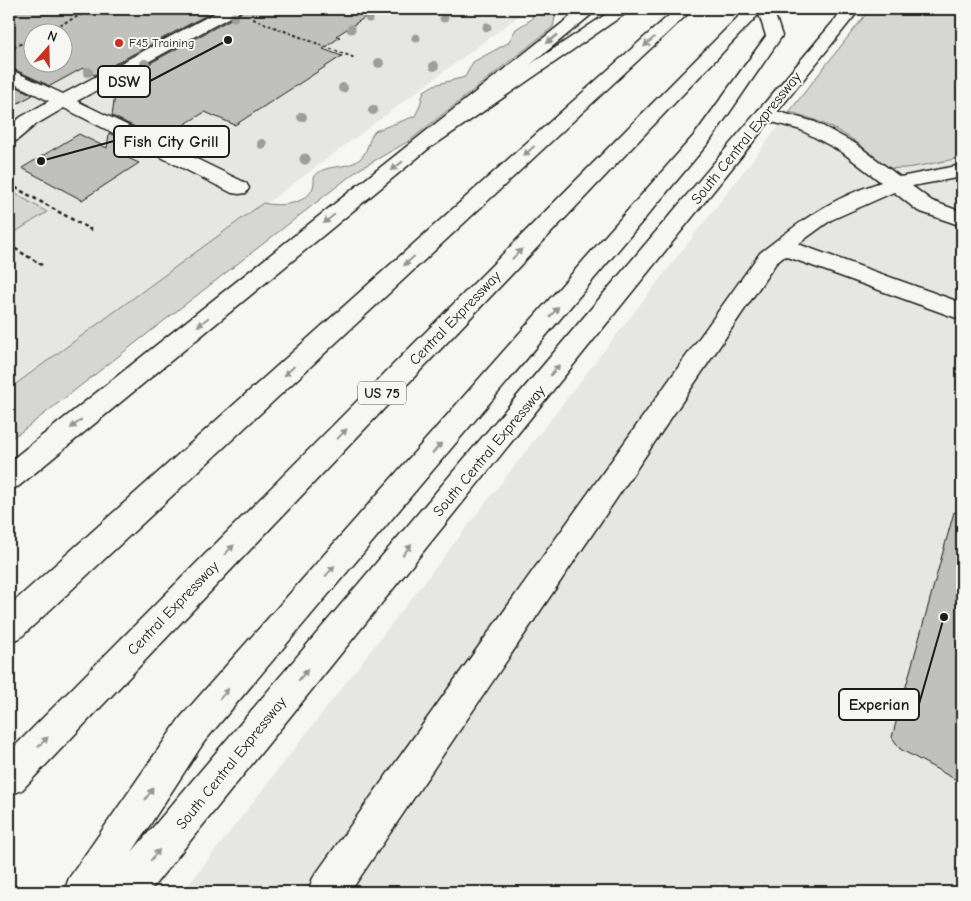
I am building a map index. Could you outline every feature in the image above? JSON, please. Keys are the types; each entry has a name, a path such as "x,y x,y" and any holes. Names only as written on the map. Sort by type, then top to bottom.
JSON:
{"main road":[{"path":"9,137 28,121 232,9"},
{"path":"9,478 590,9"},
{"path":"426,142 624,9"},
{"path":"9,628 685,9"},
{"name":"Central Expressway","path":"9,777 755,9"},
{"path":"83,892 192,730 611,247 703,137 774,36 765,9"},
{"name":"South Central Expressway","path":"124,892 852,9"},
{"path":"9,74 239,188"},
{"path":"766,114 808,126 849,148 925,206 962,219"},
{"path":"327,892 768,258 807,225 860,197 938,173 962,171"},
{"path":"782,246 962,312"}],"path":[{"path":"66,22 93,9"},
{"path":"248,18 355,58"},
{"path":"9,50 22,43"},
{"path":"9,184 93,231"},
{"path":"9,245 42,265"}],"shaded area":[{"path":"9,9 528,9 9,395"},
{"path":"524,9 557,9 553,27 409,141 358,170 21,432 9,439 9,389 263,203 280,205 297,202 310,193 314,177 318,173 329,168 352,164 357,161 364,155 370,138 375,131 415,116 424,91 434,85 465,77 473,62 508,43 516,29 532,19 532,13"},
{"path":"870,9 962,9 962,892 183,892"},
{"path":"870,9 962,9 962,158 915,167 890,168 843,134 826,125 789,112"},
{"path":"9,190 47,212 9,236"}],"building":[{"path":"9,9 218,9 94,75 83,68 50,86 9,67"},
{"path":"243,9 378,9 336,36 340,37 323,49 342,56 235,125 205,112 160,139 112,116 116,88 110,85 240,14"},
{"path":"9,83 33,95 9,108"},
{"path":"109,133 142,150 128,158 139,163 82,200 22,168 79,134 107,148"},
{"path":"954,512 962,514 962,783 900,749 892,737"}],"place":[{"name":"DSW","path":"228,40"},
{"name":"F45 Training","path":"119,43"},
{"name":"Fish City Grill","path":"41,161"},
{"name":"Experian","path":"944,617"}]}
